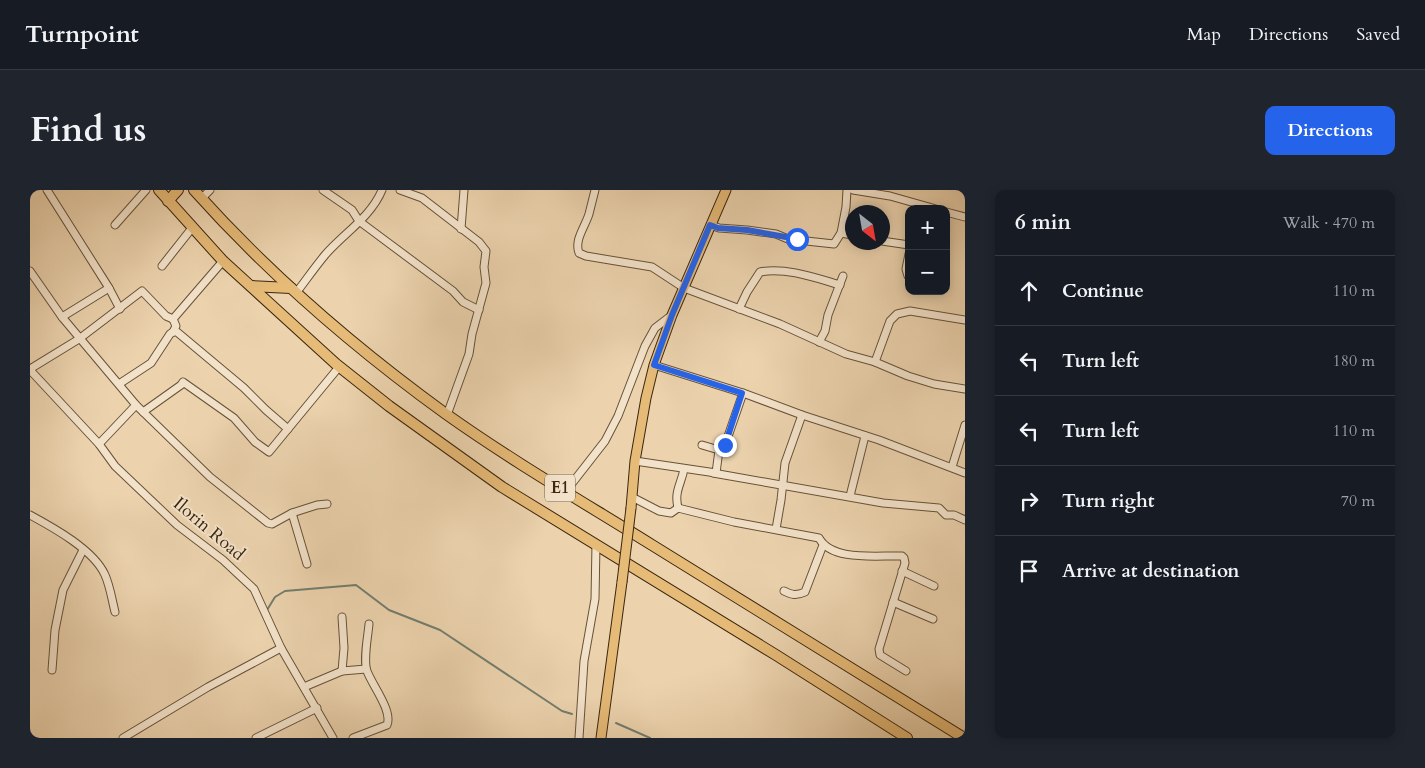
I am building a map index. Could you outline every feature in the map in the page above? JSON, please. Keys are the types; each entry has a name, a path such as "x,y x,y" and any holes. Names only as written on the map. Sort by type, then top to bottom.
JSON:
{"highway":[{"name":"E1","path":"159,190 223,261 339,367 389,406 502,487 776,655 907,738"},
{"path":"168,201 178,190"},
{"name":"E1","path":"194,190 231,231 294,291 356,345 447,415 522,465 964,738"},
{"path":"251,286 294,291"}],"main road":[{"path":"601,738 622,582 635,461 646,398 654,365 672,315 726,190"}],"street":[{"path":"47,190 109,288 120,309"},
{"path":"115,225 146,190"},
{"path":"202,199 210,190"},
{"path":"323,190 352,210 359,221 453,291 463,302 479,310"},
{"path":"294,291 359,221 382,190"},
{"path":"400,190 422,198 479,242 486,251 484,267 486,283 469,354 447,415"},
{"path":"461,229 464,190"},
{"path":"595,190 577,247 579,253 586,256 652,267 684,288 740,309 846,354 875,362 908,376 934,384 965,389"},
{"path":"710,225 718,228 776,234 788,239 834,244 841,233 848,190"},
{"path":"854,190 890,196 914,205"},
{"path":"950,213 965,217"},
{"path":"162,266 192,228"},
{"path":"841,233 845,234"},
{"path":"890,242 905,244"},
{"path":"173,319 223,261"},
{"path":"30,271 79,339 136,405 210,477 268,523 272,524 292,513 317,505 327,504"},
{"path":"740,309 747,292 760,272 779,271 818,279 840,286"},
{"path":"819,342 825,331 828,315 843,276"},
{"path":"62,317 109,288"},
{"path":"30,369 79,339 142,291 166,316 173,319 176,326 174,332 170,334 151,363 119,384"},
{"path":"875,362 890,322 897,314 910,311 965,320"},
{"path":"566,491 605,440 618,416 645,346 655,328 672,315"},
{"path":"174,332 177,332 244,388 288,429"},
{"path":"654,365 742,393 965,473"},
{"path":"143,412 183,382 234,418 255,442 269,452 339,367"},
{"name":"Ilorin Road","path":"30,369 33,379 99,444 115,466 177,526 223,560 250,584 281,648 333,738"},
{"path":"713,473 716,473 719,450 725,445 742,393"},
{"path":"99,444 136,405"},
{"path":"776,529 785,463 802,415"},
{"path":"952,467 965,425"},
{"path":"850,496 865,436"},
{"path":"702,445 719,450"},
{"path":"635,461 883,502 939,508 946,515 954,515 965,520"},
{"path":"678,508 676,493 682,480 684,469"},
{"path":"632,497 659,511 671,513 678,508 734,522 819,538 823,545 852,556 902,556 904,558 902,571 879,649 880,655 906,670"},
{"path":"292,513 308,564"},
{"path":"30,515 88,552 105,576 115,612"},
{"path":"579,738 584,661 595,599 596,544"},
{"path":"784,591 792,595 805,592 823,545"},
{"path":"52,670 55,630 63,590 83,550"},
{"path":"902,571 934,586"},
{"path":"894,602 933,619"},
{"path":"342,617 344,648 342,671"},
{"path":"353,738 387,725 389,721 388,712 366,670 369,624"},
{"path":"123,738 208,686 281,648"},
{"path":"304,687 342,671 366,670"},
{"path":"256,738 317,708"}],"waterway":[{"path":"267,610 275,597 285,591 356,585 389,610 440,630 562,711 572,714"},
{"path":"616,723 650,738"}],"route":[{"path":"725,445 742,393 654,365 672,315 710,225 718,228 776,234 788,239 797,239"}]}
